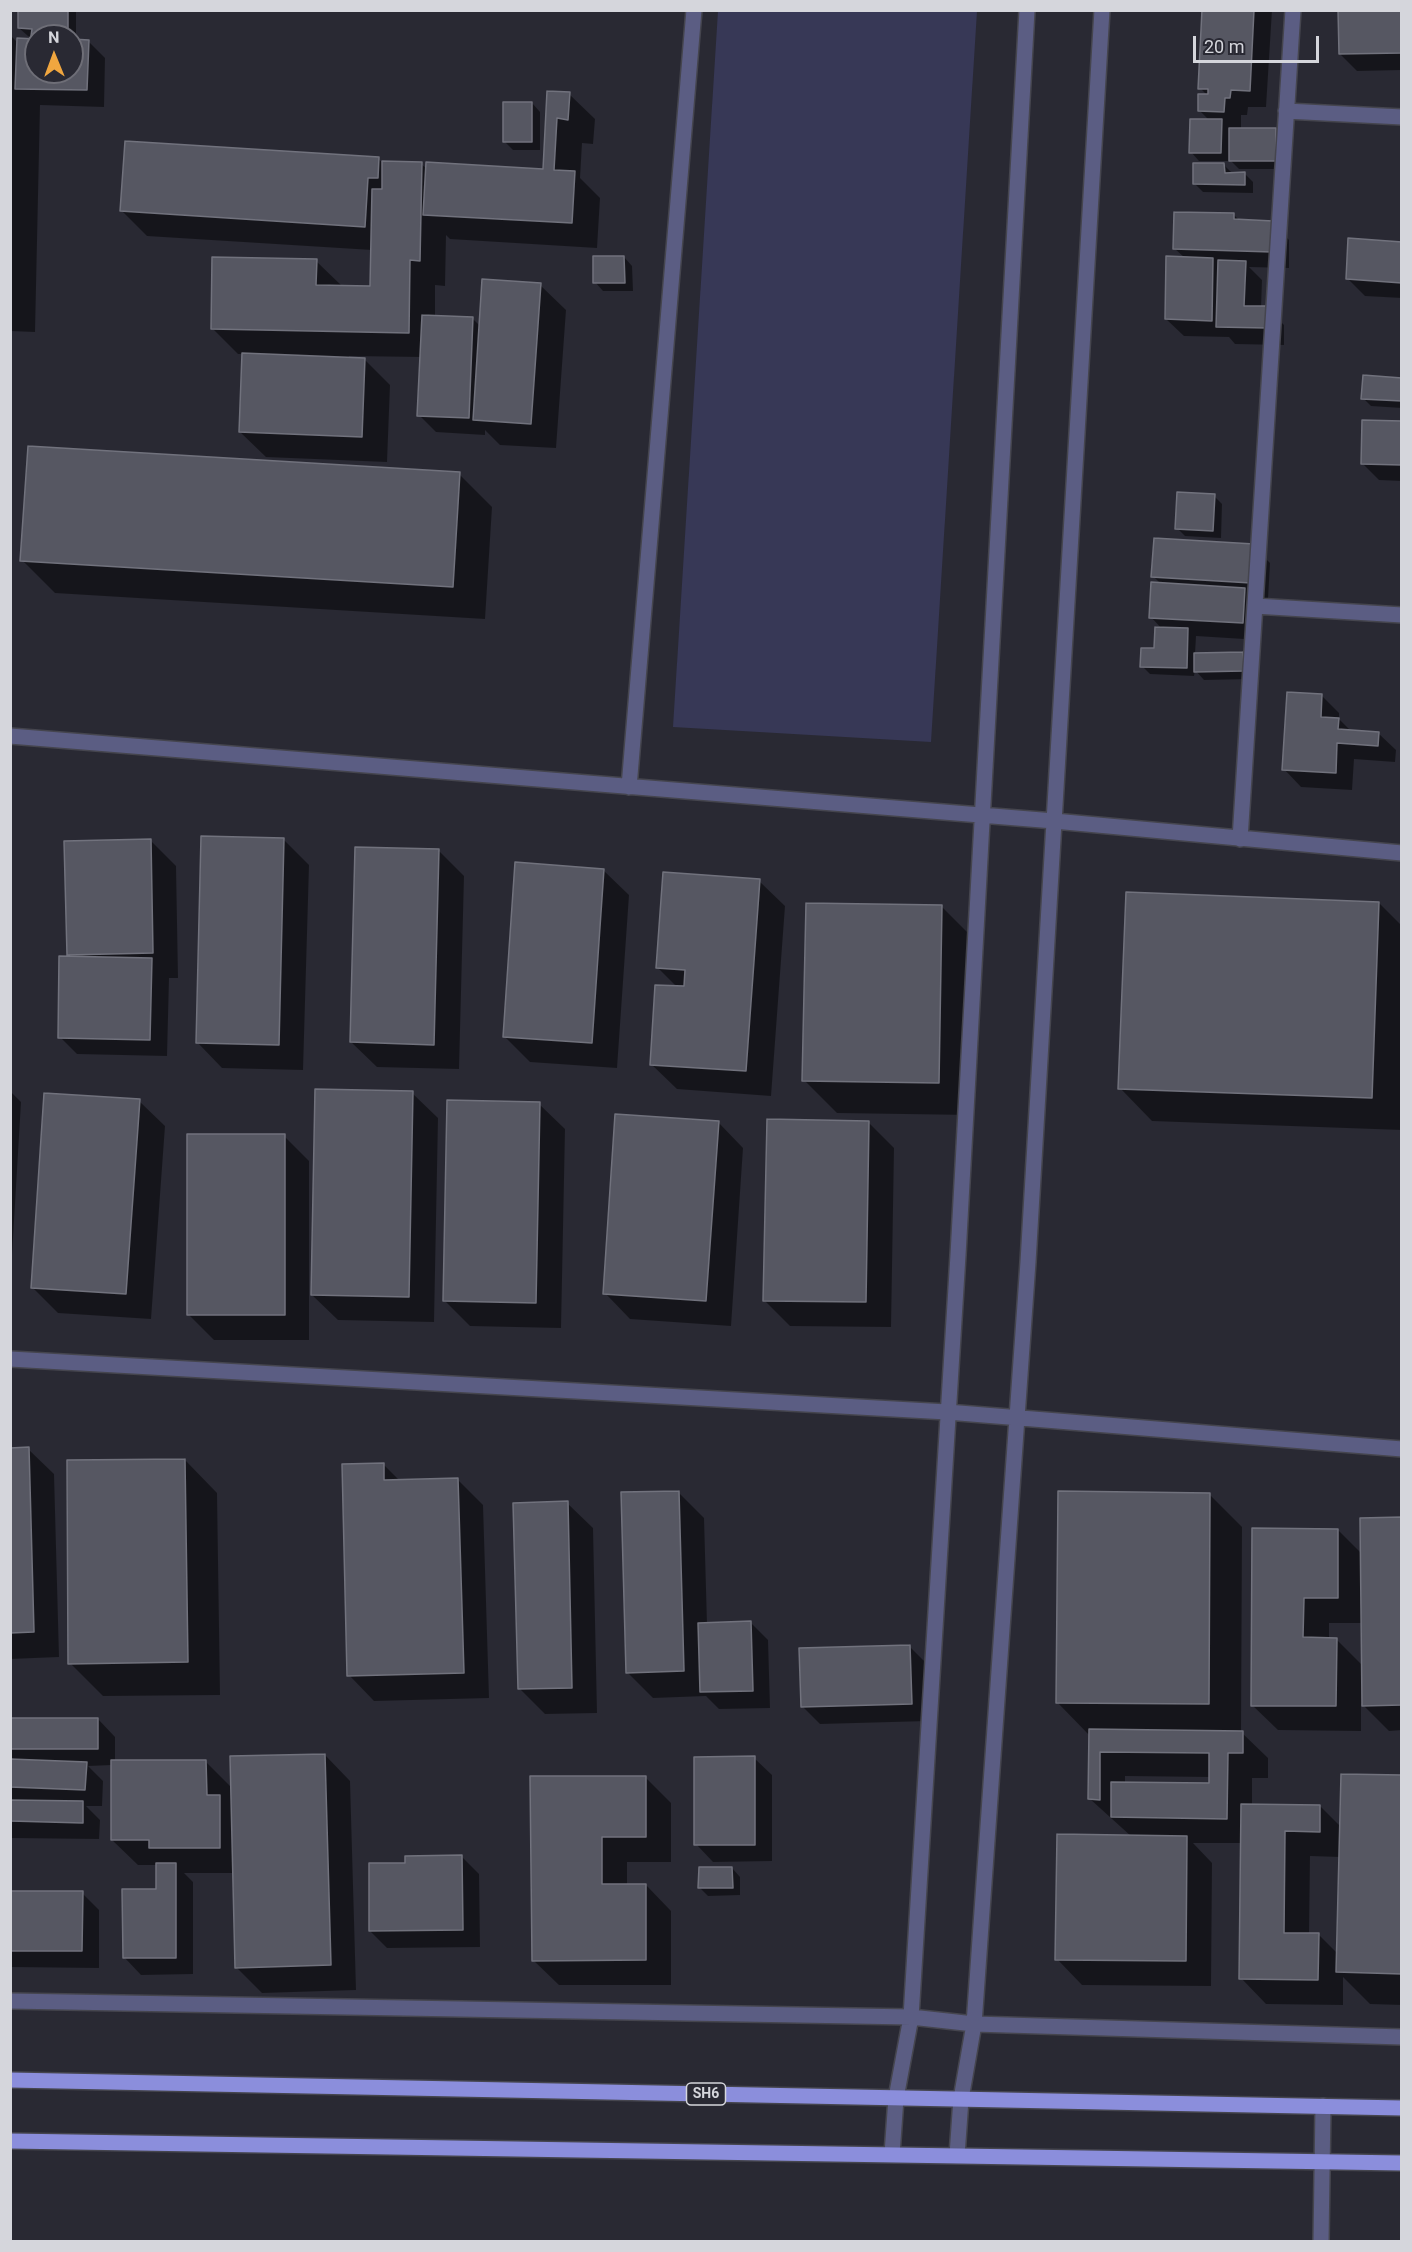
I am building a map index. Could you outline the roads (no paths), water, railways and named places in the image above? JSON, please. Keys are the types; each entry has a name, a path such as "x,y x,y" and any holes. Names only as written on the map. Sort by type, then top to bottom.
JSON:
{"main road":[{"name":"SH6","path":"10,2080 1401,2108"},
{"path":"10,2141 1401,2163"}],"street":[{"path":"628,787 694,10"},
{"path":"892,2154 896,2098 911,2017 983,816 1027,10"},
{"path":"957,2155 961,2099 974,2024 1028,1262 1102,10"},
{"path":"1240,838 1293,10"},
{"path":"1286,111 1401,117"},
{"path":"1255,606 1401,615"},
{"path":"10,736 1054,821 1401,853"},
{"path":"10,1359 947,1412 1401,1449"},
{"path":"10,2001 911,2017 974,2024 1401,2037"},
{"path":"1321,2241 1323,2106"}]}
